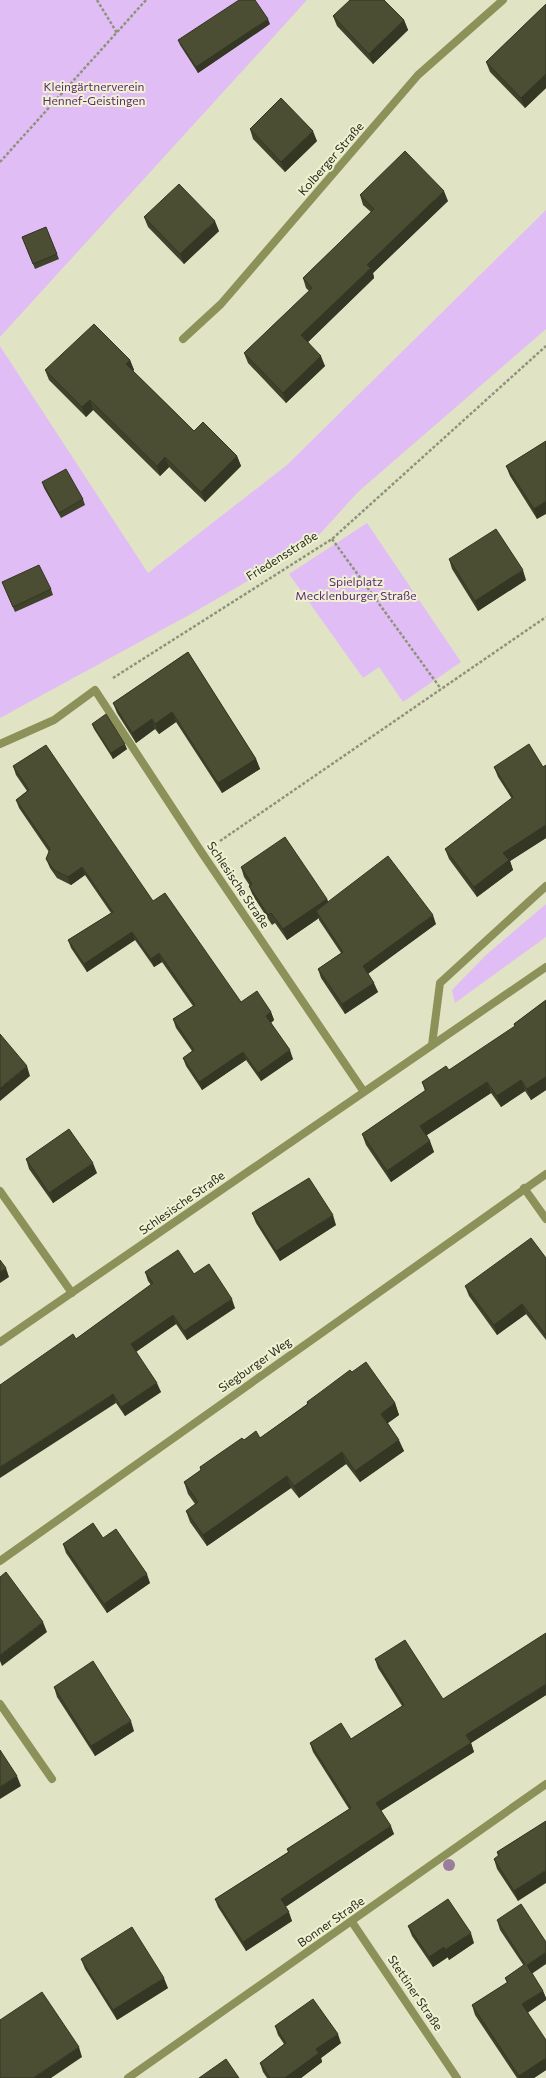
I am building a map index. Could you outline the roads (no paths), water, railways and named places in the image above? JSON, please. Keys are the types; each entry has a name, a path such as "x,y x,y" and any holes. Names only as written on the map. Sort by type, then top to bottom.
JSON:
{"street":[{"name":"Kolberger Straße","path":"183,339 221,304 418,75 503,0"},
{"name":"Schlesische Straße","path":"0,744 54,720 95,690 202,853 364,1092"},
{"path":"432,1045 440,983 546,886"},
{"name":"Schlesische Straße","path":"0,1342 546,967"},
{"name":"Siegburger Weg","path":"0,1562 524,1188 546,1174"},
{"path":"524,1188 546,1219"},
{"path":"0,1191 72,1293"},
{"path":"0,1704 52,1779"},
{"name":"Bonner Straße","path":"128,2078 352,1922 546,1784"},
{"name":"Stettiner Straße","path":"352,1922 457,2078"}],"park label":[{"name":"Kleingärtnerverein Hennef-Geistingen","path":"94,94"},
{"name":"Spielplatz Mecklenburger Straße","path":"356,589"}]}
